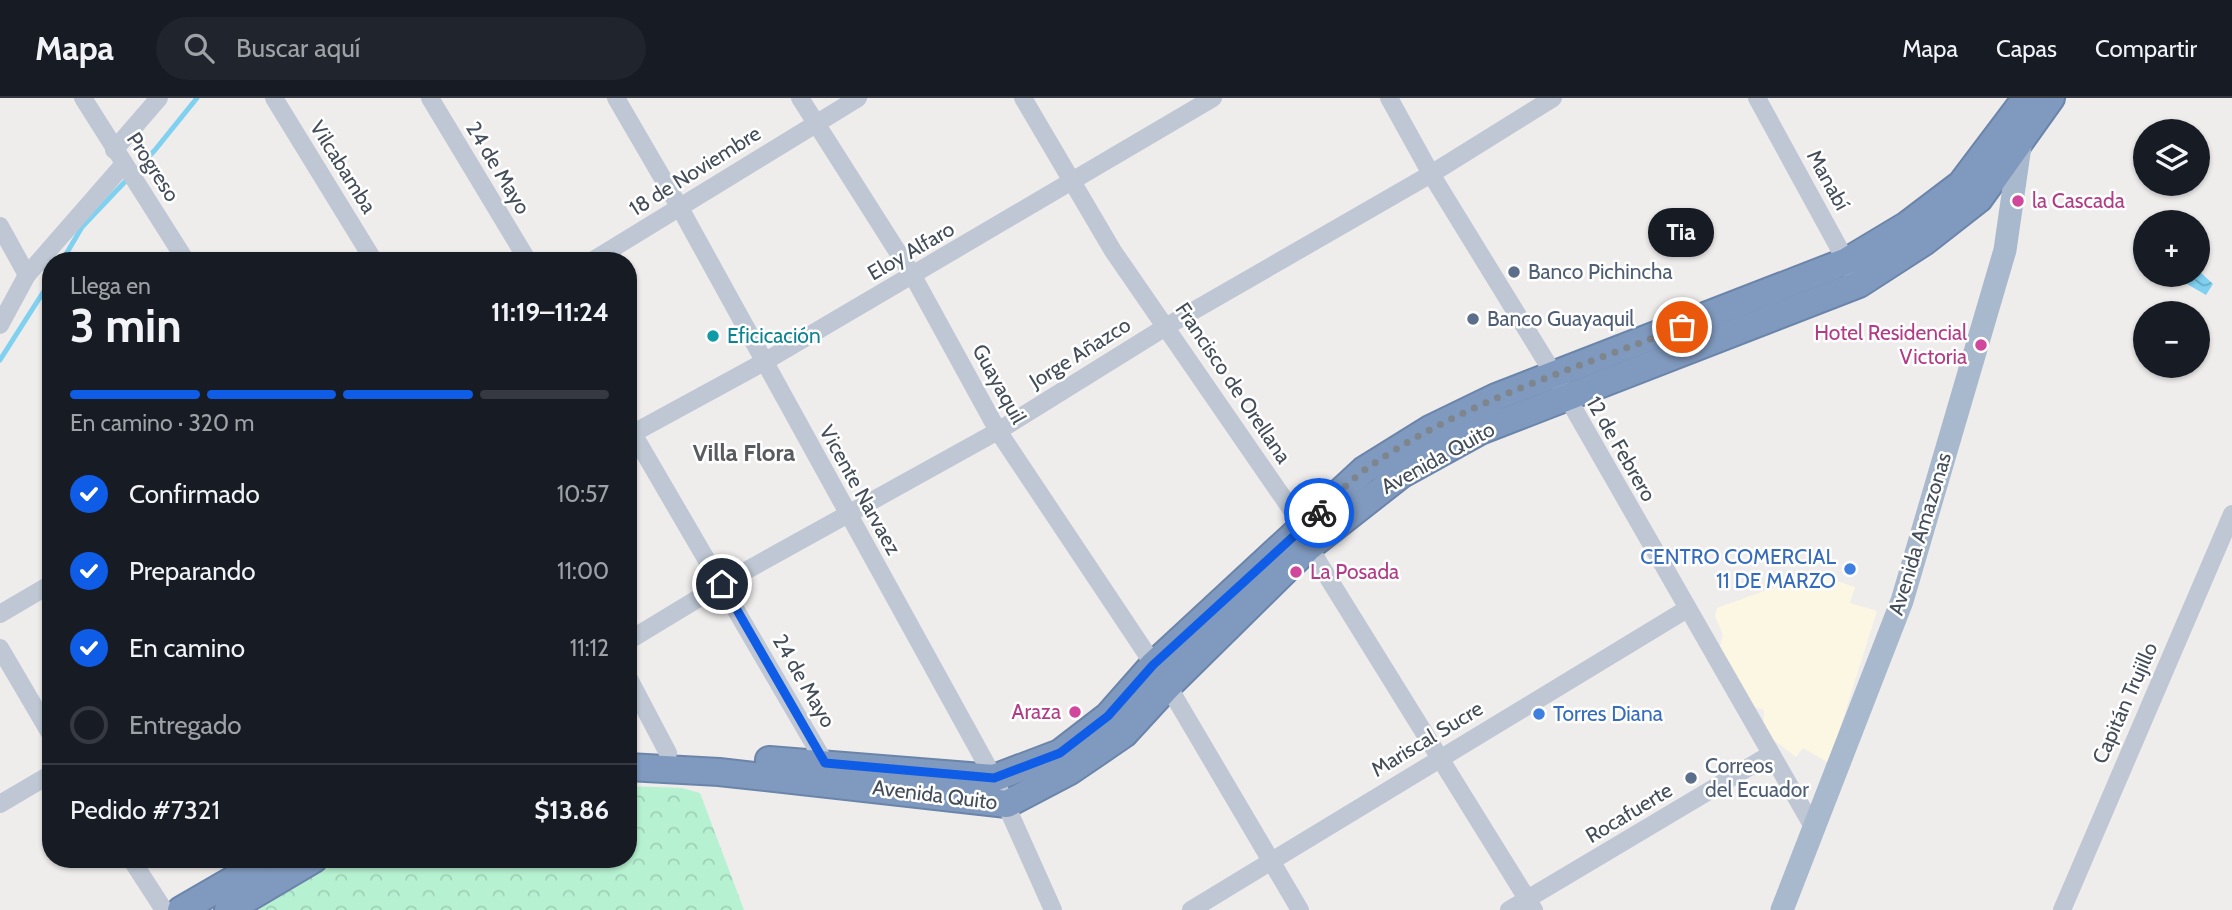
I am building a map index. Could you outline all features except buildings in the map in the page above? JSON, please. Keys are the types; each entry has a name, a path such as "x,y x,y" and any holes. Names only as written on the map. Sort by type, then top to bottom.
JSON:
{"highway":[{"name":"Avenida Quito","path":"1853,273 1906,225 1961,184 2026,98"},
{"name":"Avenida Quito","path":"637,767 994,778 1060,753 1160,675 1306,538 1402,474 1560,387 1853,273 1924,242 1979,199 2020,146 2051,98"},
{"name":"Avenida Quito","path":"637,751 824,773 1007,804 1070,771 1124,734 1160,675"},
{"path":"181,910 253,868"},
{"path":"228,910 299,868"}],"main road":[{"name":"Avenida Amazonas","path":"1782,910 1812,825 1902,601 2005,250 2020,146"}],"street":[{"name":"Progreso","path":"83,98 180,252"},
{"path":"45,252 119,157 159,98"},
{"name":"Vilcabamba","path":"274,98 368,252"},
{"name":"24 de Mayo","path":"430,98 522,252"},
{"name":"Vicente Narvaez","path":"616,98 680,208 994,778 1053,910"},
{"name":"Guayaquil","path":"800,98 913,276 998,431 1160,675 1300,910"},
{"name":"18 de Noviembre","path":"608,252 858,98"},
{"name":"Francisco de Orellana","path":"1023,98 1113,251 1167,326 1306,538 1437,759 1531,905"},
{"name":"Eloy Alfaro","path":"637,427 764,362 1213,98"},
{"name":"12 de Febrero","path":"1389,98 1560,387 1812,825"},
{"name":"Jorge Añazco","path":"637,636 722,584 998,431 1167,326 1432,174 1553,98"},
{"name":"Manabí","path":"1757,98 1853,273"},
{"path":"0,226 27,275"},
{"path":"0,326 27,275 42,256"},
{"name":"24 de Mayo","path":"637,443 722,584 824,773"},
{"name":"Capitán Trujillo","path":"2062,910 2232,514"},
{"path":"0,614 42,589"},
{"name":"Mariscal Sucre","path":"1191,910 1687,610"},
{"path":"0,648 42,720"},
{"path":"637,694 668,753"},
{"name":"Rocafuerte","path":"1509,910 1531,905 1771,754"},
{"path":"0,804 42,779"},
{"path":"137,868 164,910"}],"shaded area":[{"path":"1802,570 1855,587 1850,603 1877,611 1829,763 1803,748 1796,757 1763,732 1764,710 1753,707 1718,652 1723,635 1715,616 1717,608 1800,578"}],"green space":[{"path":"637,786 682,788 700,793 744,910 257,910 327,868 637,868"}],"water":[{"path":"2210,281 2213,284 2206,295 2192,287 2210,287"}],"waterway":[{"path":"67,252 82,227 155,150 197,98"},
{"path":"0,360 42,294"}],"way so far":[{"path":"1319,513 1364,470 1430,429 1496,397 1682,327"}],"place":[{"name":"la Cascada","path":"2018,201"},
{"name":"Banco Pichincha","path":"1514,272"},
{"name":"Banco Guayaquil","path":"1473,319"},
{"name":"Tia","path":"1682,327"},
{"name":"Eficicación","path":"713,336"},
{"name":"Hotel Residencial Victoria","path":"1981,345"},
{"name":"CENTRO COMERCIAL 11 DE MARZO","path":"1850,569"},
{"name":"La Posada","path":"1296,572"},
{"name":"Araza","path":"1075,712"},
{"name":"Torres Diana","path":"1539,714"},
{"name":"Correos del Ecuador","path":"1691,778"}],"district":[{"name":"Villa Flora","path":"744,453"}],"route":[{"path":"722,584 825,763 994,778 1060,753 1108,716 1153,665 1319,513"}]}
